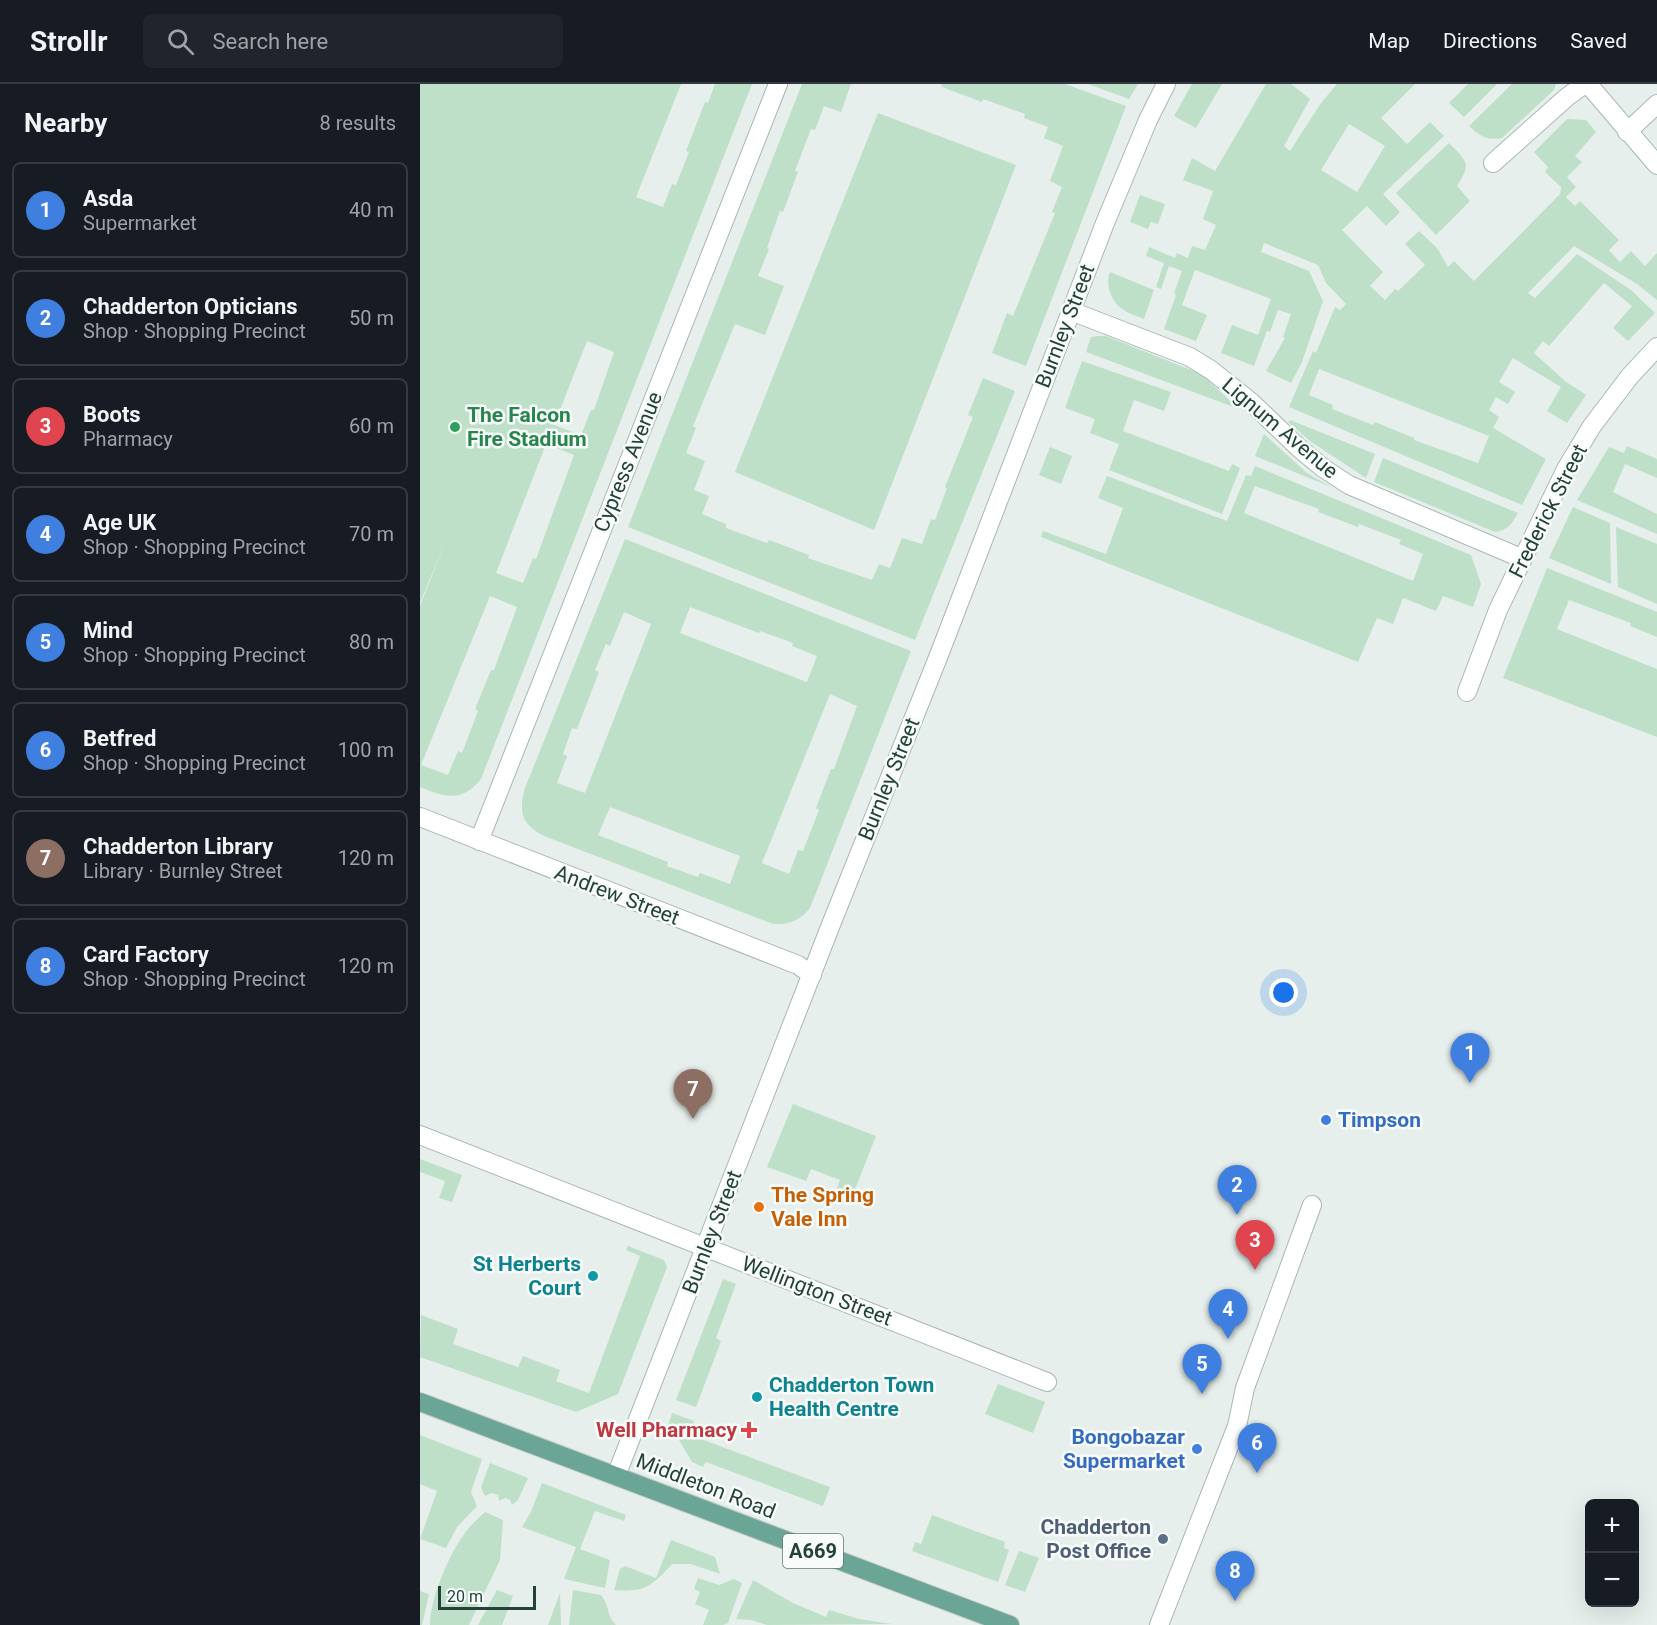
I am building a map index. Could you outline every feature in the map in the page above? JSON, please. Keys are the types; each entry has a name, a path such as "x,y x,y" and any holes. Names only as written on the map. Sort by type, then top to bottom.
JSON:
{"main road":[{"name":"Middleton Road","path":"420,1402 1010,1625"}],"street":[{"name":"Cypress Avenue","path":"479,841 778,84"},
{"name":"Burnley Street","path":"616,1476 939,656 1118,189 1166,84"},
{"path":"1494,163 1567,97 1586,84 1657,165"},
{"path":"1627,132 1657,104"},
{"name":"Lignum Avenue","path":"1071,311 1190,357 1251,402 1299,448 1323,468 1349,485 1521,558"},
{"name":"Frederick Street","path":"1467,692 1498,610 1556,486 1592,426 1630,376 1657,347"},
{"name":"Andrew Street","path":"420,818 798,965 812,975"},
{"name":"Wellington Street","path":"420,1135 1047,1382"},
{"path":"1159,1625 1237,1426 1245,1388 1312,1205"}],"green space":[{"path":"420,84 681,84 636,197 663,207 672,184 676,185 689,152 686,151 705,102 708,103 715,84 752,84 481,779 474,787 460,795 445,795 420,787 420,606 447,537 420,603","holes":["587,341 614,352 594,410 591,410 581,435 554,425","546,444 574,455 536,559 533,558 523,583 496,573","490,596 517,607 494,670 491,670 475,709 478,711 462,753 458,751 448,775 421,765"]},
{"path":"802,84 851,84 841,112 824,106 815,130 811,129 795,171 798,172 783,212 780,211 767,248 769,249 758,276 784,286 765,335 735,324 693,426 696,428 686,453 705,461 694,490 709,496 702,514 726,524 726,528 767,543 769,540 809,555 808,558 872,580 879,564 890,568 902,538 922,544 931,519 935,520 947,488 945,487 973,417 968,415 983,378 1015,391 915,640 628,527"},
{"path":"941,84 1065,84 1126,106 1026,366 992,353 1007,313 1013,316 1055,213 1052,212 1062,187 1050,181 1063,146 1044,138 1048,127 1024,118 1025,114 983,99 982,102 942,87"},
{"path":"1088,84 1138,84 1129,99"},
{"path":"1192,84 1222,84 1196,128 1174,116"},
{"path":"1266,84 1291,84 1310,99 1284,146 1290,151 1321,103 1337,84 1415,84 1381,118 1407,144 1430,122 1444,136 1383,194 1400,212 1386,226 1367,206 1342,230 1383,272 1370,286 1385,300 1425,265 1405,244 1419,231 1437,248 1448,267 1454,261 1474,281 1560,194 1561,187 1545,172 1548,167 1534,152 1567,119 1586,120 1596,132 1575,156 1582,162 1567,177 1576,187 1566,197 1575,206 1580,201 1619,240 1609,250 1620,262 1631,251 1645,266 1657,253 1657,300 1637,284 1574,246 1528,293 1535,298 1577,254 1631,290 1655,313 1628,341 1613,328 1632,306 1604,283 1549,346 1543,341 1534,353 1565,381 1586,395 1567,423 1547,411 1561,387 1513,358 1499,382 1515,392 1508,404 1496,397 1489,410 1499,417 1493,428 1546,459 1522,505 1289,407 1313,351 1316,353 1335,307 1340,310 1346,304 1326,283 1318,265 1264,243 1261,252 1309,271 1323,301 1302,362 1291,383 1266,371 1285,338 1283,337 1291,314 1278,310 1270,332 1267,331 1254,366 1221,353 1232,325 1258,335 1271,299 1195,270 1182,305 1207,315 1196,341 1164,329 1182,271 1169,266 1161,289 1156,287 1164,263 1146,256 1149,247 1175,258 1177,253 1188,258 1192,246 1205,250 1216,225 1203,219 1213,191 1183,180 1192,158 1215,171","holes":["1349,124 1385,146 1357,192 1321,170","1319,369 1489,436 1478,463 1414,440 1414,438 1375,422 1373,425 1332,409 1333,405 1309,395"]},
{"path":"1468,84 1497,84 1464,117 1449,103"},
{"path":"1512,84 1556,84 1554,90 1502,138 1492,139 1477,133 1469,126"},
{"path":"878,113 1016,165 874,530 735,472"},
{"path":"1449,143 1465,163 1465,172 1457,186 1470,201 1436,235 1396,193"},
{"path":"1140,195 1165,204 1158,224 1151,222 1148,229 1130,222"},
{"path":"1110,272 1154,290 1144,319 1123,310 1114,301 1109,286"},
{"path":"1106,336 1201,374 1239,409 1086,352 1091,337"},
{"path":"1082,361 1171,392 1164,411 1134,400 1123,431 1229,471 1232,464 1240,468 1222,514 1109,470 1119,444 1090,433 1095,419 1065,408"},
{"path":"1290,420 1375,454 1366,478 1310,441 1288,422"},
{"path":"1264,434 1307,473 1331,487 1255,456"},
{"path":"1627,446 1657,459 1657,478 1625,464 1613,492 1657,514 1657,534 1577,500 1609,447 1624,453"},
{"path":"1050,447 1072,456 1061,484 1039,475"},
{"path":"1383,458 1518,513 1509,526 1495,532 1374,482"},
{"path":"1255,466 1471,555 1481,584 1473,607 1443,596 1436,611 1403,598 1393,624 1377,618 1358,662 1041,537 1043,531 1106,554 1123,508 1098,498 1107,476 1227,521 1246,475 1251,476","holes":["1255,486 1319,509 1318,512 1401,540 1399,544 1423,554 1413,581 1244,513"]},
{"path":"1573,507 1610,523 1611,584 1549,558"},
{"path":"1616,527 1657,544 1657,604 1618,587"},
{"path":"625,539 911,651 810,908 794,921 773,924 544,836 531,827 524,817 522,804 525,788","holes":["690,607 793,643 792,646 817,656 807,682 680,633","624,612 651,624 585,793 557,783 567,756 563,754 572,728 577,729 599,672 595,670 606,644 610,646","830,694 857,706 834,769 831,769 816,808 819,810 803,851 798,850 789,874 762,863","610,807 740,856 730,884 700,873 698,877 667,866 668,862 598,835"]},
{"path":"1547,568 1657,612 1657,637 1630,626 1631,623 1569,600 1557,629 1657,669 1657,737 1503,678"},
{"path":"793,1104 876,1136 852,1197 836,1191 840,1180 811,1169 806,1181 767,1167"},
{"path":"420,1159 462,1175 452,1202 439,1198 445,1181 420,1172"},
{"path":"628,1246 664,1260 667,1267 618,1394 576,1412 420,1357 421,1315 458,1329 453,1344 518,1367 523,1356 560,1370 556,1381 589,1393 640,1256 626,1250"},
{"path":"723,1279 736,1284 716,1338 721,1341 696,1407 676,1400"},
{"path":"998,1384 1045,1402 1033,1433 985,1414"},
{"path":"672,1413 694,1421 690,1435 830,1487 823,1506 706,1462 703,1467 692,1462 669,1423"},
{"path":"420,1435 482,1459 471,1492 477,1506 457,1527 446,1548 420,1539 437,1491 420,1484"},
{"path":"490,1463 528,1478 518,1500 512,1505 510,1500 505,1498 499,1501 498,1495 491,1493 485,1496 481,1487"},
{"path":"542,1483 626,1515 624,1521 595,1511 580,1549 610,1560 605,1588 564,1579 576,1547 522,1527 531,1512"},
{"path":"485,1512 503,1520 500,1560 469,1625 430,1625 433,1603 447,1564 467,1530"},
{"path":"932,1515 1005,1542 1004,1548 1009,1550 998,1582 912,1551 915,1542 921,1544"},
{"path":"671,1540 715,1557 720,1574 691,1564 672,1564 659,1578 647,1586 633,1590 614,1590 620,1569 625,1566 656,1578"},
{"path":"1019,1551 1039,1558 1025,1592 1005,1585"},
{"path":"698,1578 719,1585 734,1579 742,1583 728,1623 703,1625 709,1610 695,1604 700,1592 694,1589"},
{"path":"753,1580 793,1603 826,1617 829,1610 859,1619 892,1624 767,1625 751,1620 736,1619"},
{"path":"497,1590 513,1596 502,1625 478,1625"},
{"path":"573,1590 601,1595 616,1625 569,1625"},
{"path":"420,1591 429,1594 422,1625 420,1625"},
{"path":"560,1593 561,1625 548,1625"}],"place":[{"name":"The Falcon Fire Stadium","path":"455,427"},
{"name":"Asda","path":"1470,1083"},
{"name":"Chadderton Library","path":"693,1119"},
{"name":"Timpson","path":"1326,1120"},
{"name":"The Spring Vale Inn","path":"759,1207"},
{"name":"Chadderton Opticians","path":"1237,1215"},
{"name":"Boots","path":"1255,1270"},
{"name":"St Herberts Court","path":"593,1276"},
{"name":"Age UK","path":"1228,1339"},
{"name":"Mind","path":"1202,1394"},
{"name":"Chadderton Town Health Centre","path":"757,1397"},
{"name":"Well Pharmacy","path":"749,1430"},
{"name":"Bongobazar Supermarket","path":"1197,1449"},
{"name":"Betfred","path":"1257,1473"},
{"name":"Chadderton Post Office","path":"1163,1539"},
{"name":"Card Factory","path":"1235,1601"}]}
